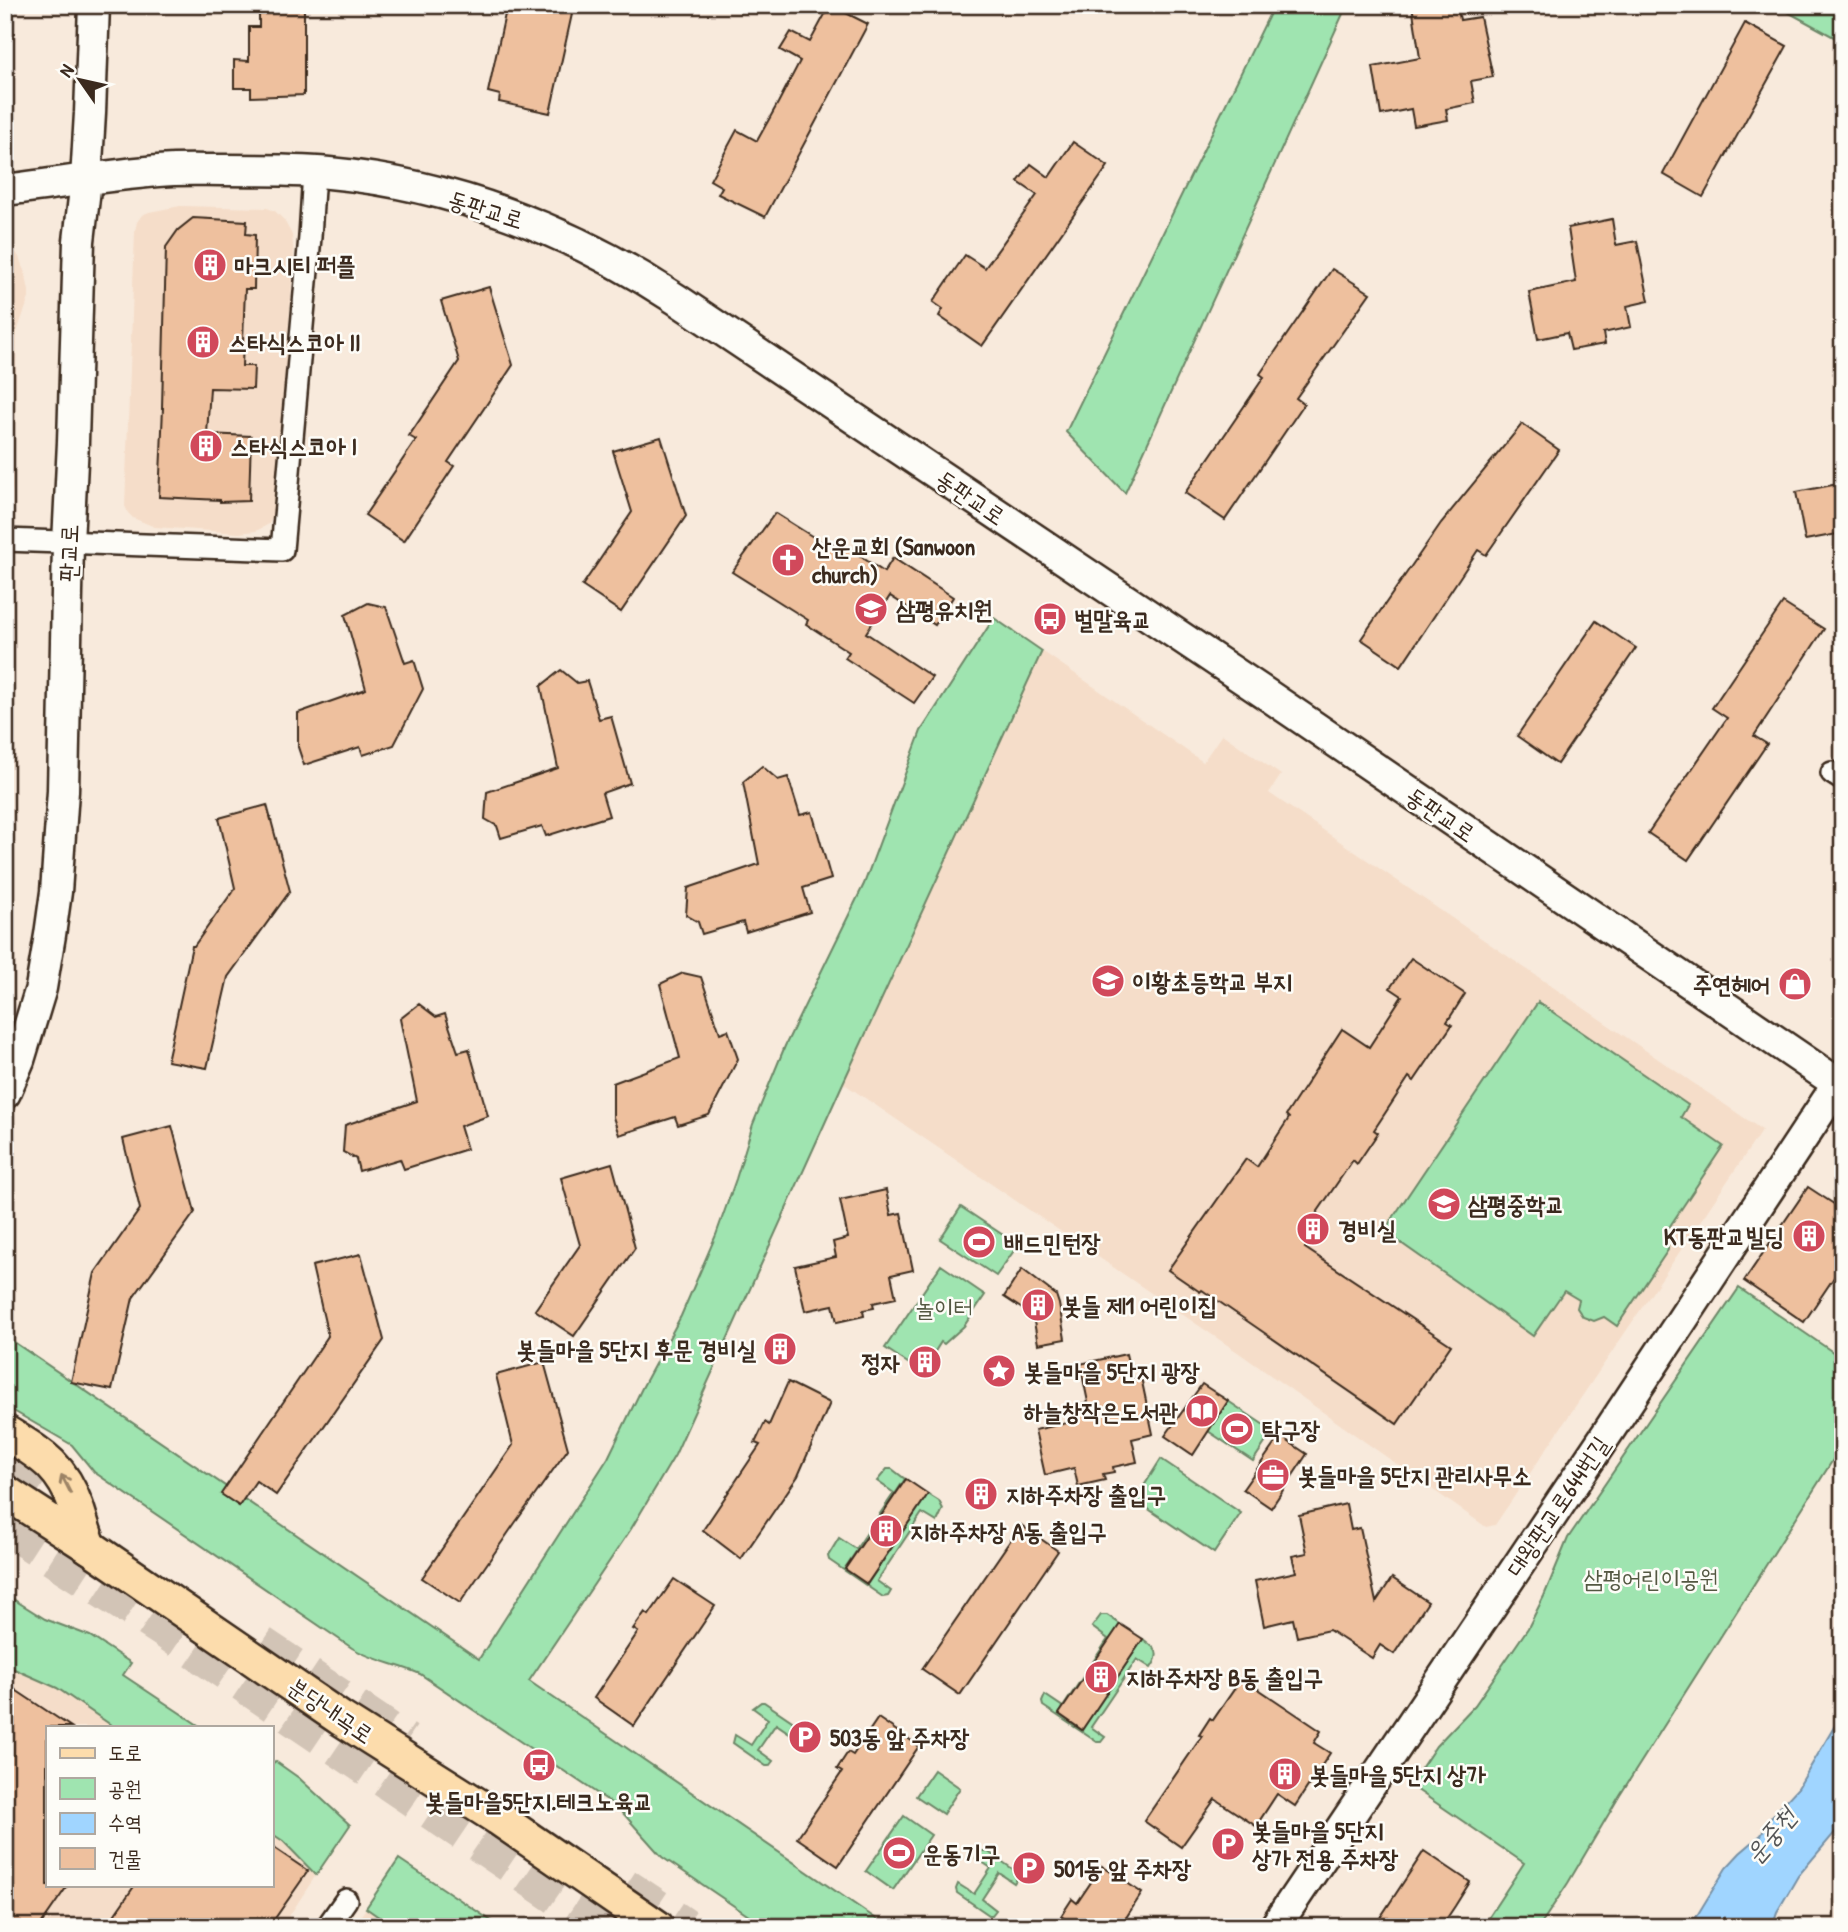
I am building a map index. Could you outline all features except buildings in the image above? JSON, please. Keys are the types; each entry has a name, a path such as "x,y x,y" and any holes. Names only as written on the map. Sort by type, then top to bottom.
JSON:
{"main road":[{"name":"판교로","path":"5,1093 19,1059 41,988 54,915 63,791 68,542 79,241 86,180 94,5"},
{"name":"동판교로","path":"5,190 160,171 314,172 363,177 450,197 513,215 593,250 654,284 1279,703 1840,1086"},
{"name":"대왕판교로644번길","path":"1275,1927 1840,1086"},
{"path":"5,1432 41,1455 61,1474 76,1506 90,1548"},
{"name":"분당내곡로","path":"5,1492 340,1718 498,1818 657,1927"}],"street":[{"path":"5,540 282,550 314,172"},
{"path":"327,1927 346,1900"}],"shaded area":[{"path":"180,206 267,208 275,211 284,220 292,235 294,256 275,511 269,524 256,531 239,533 155,527 133,518 125,506 135,231 142,215"},
{"path":"5,241 19,257 26,276 29,298 17,332 13,489 5,506"},
{"path":"1042,651 1203,762 1222,734 1281,775 1269,793 1762,1130 1495,1525 1486,1527 1239,1353 843,1083"},
{"path":"5,1665 57,1688 113,1726 46,1726 46,1886 273,1886 273,1834 316,1875 282,1927 5,1927"},
{"path":"366,1908 393,1927 354,1927"}],"green space":[{"path":"1274,5 1347,5 1125,493 1066,432"},
{"path":"1775,5 1843,5 1843,42"},
{"path":"994,618 1042,651 675,1455 631,1529 529,1681 888,1927 765,1927 662,1857 610,1802 420,1674 352,1648 94,1472 72,1445 5,1406 5,1336 479,1659 608,1458 681,1316 716,1235 753,1124 785,1046 864,884 921,731"},
{"path":"1538,1002 1688,1105 1681,1117 1723,1146 1664,1235 1668,1250 1617,1326 1604,1317 1594,1321 1583,1317 1577,1308 1579,1300 1564,1291 1533,1336 1384,1231"},
{"name":"배드민턴장","path":"961,1207 1018,1245 996,1276 940,1239"},
{"name":"놀이터","path":"941,1265 985,1295 964,1326 944,1344 941,1342 932,1356 937,1360 926,1375 885,1348"},
{"name":"삼평어린이공원","path":"1739,1288 1843,1359 1843,1444 1539,1927 1482,1927 1524,1863 1410,1785 1436,1746 1475,1705 1528,1628 1568,1538"},
{"name":"탁구장","path":"1222,1397 1273,1431 1253,1461 1202,1427"},
{"path":"1161,1459 1241,1513 1214,1553 1135,1500"},
{"path":"887,1469 892,1469 905,1479 845,1568 868,1583 928,1494 939,1501 943,1509 937,1522 922,1513 877,1581 891,1591 888,1596 883,1597 829,1560 828,1556 839,1538 856,1549 894,1493 877,1481"},
{"path":"5,1594 45,1619 90,1636 131,1663 123,1675 200,1726 113,1726 57,1688 5,1665"},
{"path":"1101,1615 1107,1615 1120,1624 1059,1714 1081,1729 1143,1639 1157,1654 1151,1668 1137,1659 1091,1727 1105,1737 1101,1742 1097,1742 1043,1706 1042,1702 1045,1695 1063,1707 1108,1639 1092,1627"},
{"path":"761,1702 792,1721 795,1726 791,1734 776,1724 758,1750 773,1761 769,1766 733,1743 735,1735 751,1745 768,1719 753,1708"},
{"path":"275,1761 299,1778 350,1825 316,1875 273,1834"},
{"name":"운동기구","path":"934,1770 960,1788 943,1814 916,1796"},
{"name":"운동기구","path":"904,1816 931,1835 893,1890 866,1871"},
{"path":"982,1851 987,1851 1017,1872 1018,1877 1014,1883 999,1873 982,1899 996,1910 992,1915 957,1893 956,1889 958,1884 974,1894 991,1868 976,1858"},
{"path":"399,1859 500,1927 393,1927 366,1908"}],"water":[{"name":"운중천","path":"1843,1712 1843,1823 1798,1876 1777,1912 1772,1927 1687,1927 1726,1868 1761,1835 1772,1816 1798,1788"}],"tunnel":[{"path":"5,1473 54,1506"},
{"path":"5,1526 164,1629 603,1927"},
{"path":"261,1645 406,1742"},
{"path":"625,1887 685,1927"}],"place":[{"name":"마크시티 퍼플","path":"210,265"},
{"name":"스타식스코아 II","path":"203,342"},
{"name":"스타식스코아 I","path":"206,446"},
{"name":"산운교회 (Sanwoon church)","path":"788,560"},
{"name":"삼평유치원","path":"871,609"},
{"name":"벌말육교","path":"1050,619"},
{"name":"이황초등학교 부지","path":"1108,981"},
{"name":"주연헤어","path":"1795,984"},
{"name":"삼평중학교","path":"1444,1204"},
{"name":"경비실","path":"1313,1229"},
{"name":"KT동판교빌딩","path":"1809,1236"},
{"name":"배드민턴장","path":"979,1242"},
{"name":"봇들 제1 어린이집","path":"1038,1305"},
{"name":"봇들마을 5단지 후문 경비실","path":"780,1349"},
{"name":"정자","path":"925,1362"},
{"name":"봇들마을 5단지 광장","path":"999,1371"},
{"name":"하늘창작은도서관","path":"1202,1411"},
{"name":"탁구장","path":"1237,1429"},
{"name":"봇들마을 5단지 관리사무소","path":"1273,1475"},
{"name":"지하주차장 출입구","path":"981,1494"},
{"name":"지하주차장 A동 출입구","path":"886,1531"},
{"name":"지하주차장 B동 출입구","path":"1101,1677"},
{"name":"503동 앞 주차장","path":"805,1737"},
{"name":"봇들마을5단지.테크노육교","path":"539,1765"},
{"name":"봇들마을 5단지 상가","path":"1285,1774"},
{"name":"봇들마을 5단지 상가 전용 주차장","path":"1228,1844"},
{"name":"운동기구","path":"899,1853"},
{"name":"501동 앞 주차장","path":"1029,1868"}]}
